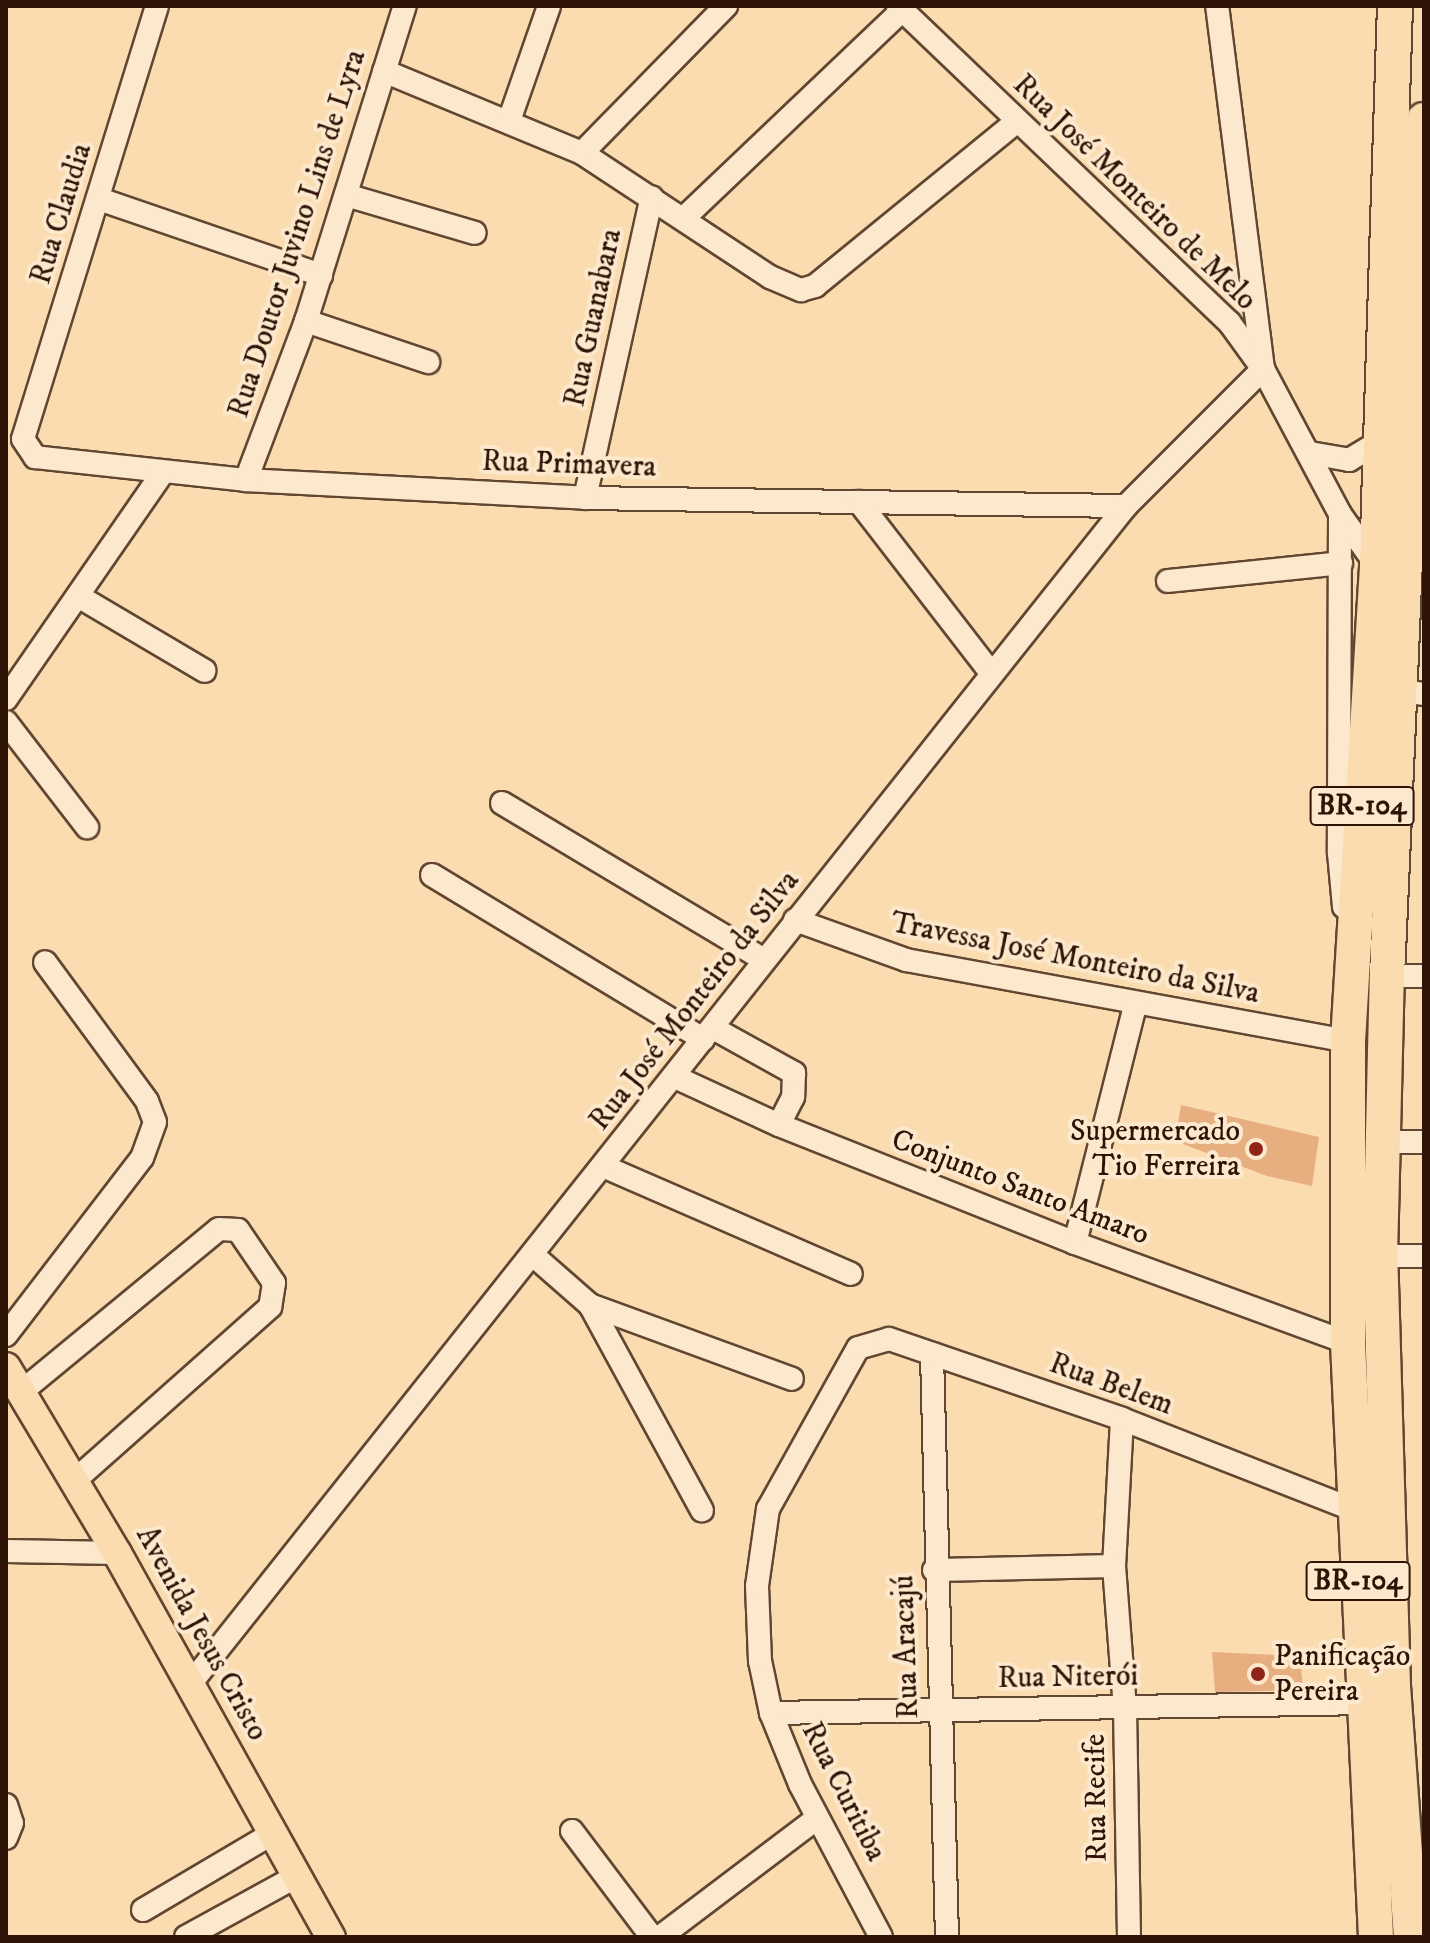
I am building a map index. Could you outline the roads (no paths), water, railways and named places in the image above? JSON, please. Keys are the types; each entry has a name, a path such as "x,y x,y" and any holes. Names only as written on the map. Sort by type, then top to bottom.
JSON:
{"highway":[{"name":"BR-104","path":"1376,1937 1348,1343 1348,1041 1377,566 1395,6"},
{"name":"BR-104","path":"1411,1937 1415,1854 1392,1664 1380,1256 1387,976 1412,692 1424,120"}],"main road":[{"name":"Avenida Jesus Cristo","path":"10,1376 117,1553 331,1937"}],"street":[{"name":"Rua Claudia","path":"23,439 157,6"},
{"name":"Rua Doutor Juvino Lins de Lyra","path":"246,480 306,321 405,6"},
{"path":"509,121 549,6"},
{"path":"582,153 726,6"},
{"path":"1217,6 1263,369"},
{"path":"685,217 900,8"},
{"name":"Rua José Monteiro de Melo","path":"900,8 1229,322 1263,369 1340,514 1377,566"},
{"path":"384,71 582,153 685,217 779,282 801,290 815,286 1017,121"},
{"path":"346,195 475,233"},
{"name":"Rua Guanabara","path":"585,498 652,197"},
{"path":"99,199 321,275"},
{"path":"306,321 428,362"},
{"name":"Rua José Monteiro da Silva","path":"191,1683 605,1167 795,920 1126,506 1263,369"},
{"name":"Rua Primavera","path":"23,439 28,452 45,462 246,480 585,498 1126,506"},
{"path":"1310,453 1349,460 1381,441"},
{"path":"6,699 163,472"},
{"path":"859,502 992,674"},
{"path":"1340,514 1339,853 1354,943"},
{"path":"1168,581 1341,563"},
{"path":"78,596 205,671"},
{"path":"6,722 87,827"},
{"path":"502,803 764,960"},
{"path":"432,875 708,1033 794,1073 793,1097 779,1125"},
{"name":"Travessa José Monteiro da Silva","path":"795,920 906,960 1135,1006 1348,1041"},
{"path":"6,1335 142,1158 155,1122 147,1101 45,962"},
{"path":"1387,976 1424,976"},
{"path":"1075,1243 1135,1006"},
{"name":"Conjunto Santo Amaro","path":"675,1077 779,1125 1075,1243 1348,1343"},
{"path":"1383,1142 1424,1142"},
{"path":"605,1167 851,1274"},
{"path":"10,1376 219,1229 238,1230 274,1283 270,1307 74,1481"},
{"path":"534,1256 590,1305 702,1510"},
{"path":"1380,1256 1424,1256"},
{"path":"590,1305 792,1379"},
{"name":"Rua Belem","path":"849,1357 876,1339 932,1354 1122,1419 1354,1510"},
{"name":"Rua Aracajú","path":"932,1354 934,1570 947,1937"},
{"name":"Rua Curitiba","path":"849,1357 768,1509 757,1586 760,1661 771,1713 816,1819 849,1871 881,1937"},
{"name":"Rua Recife","path":"1122,1419 1114,1566 1125,1708 1129,1937"},
{"path":"6,1551 117,1553"},
{"path":"934,1570 1114,1566"},
{"name":"Rua Niterói","path":"771,1713 1365,1703"},
{"path":"572,1831 664,1935 816,1819"},
{"path":"143,1910 273,1833"},
{"path":"186,1937 297,1876"}],"place":[{"name":"Supermercado Tio Ferreira","path":"1256,1149"},
{"name":"Panificação Pereira","path":"1258,1674"}]}
